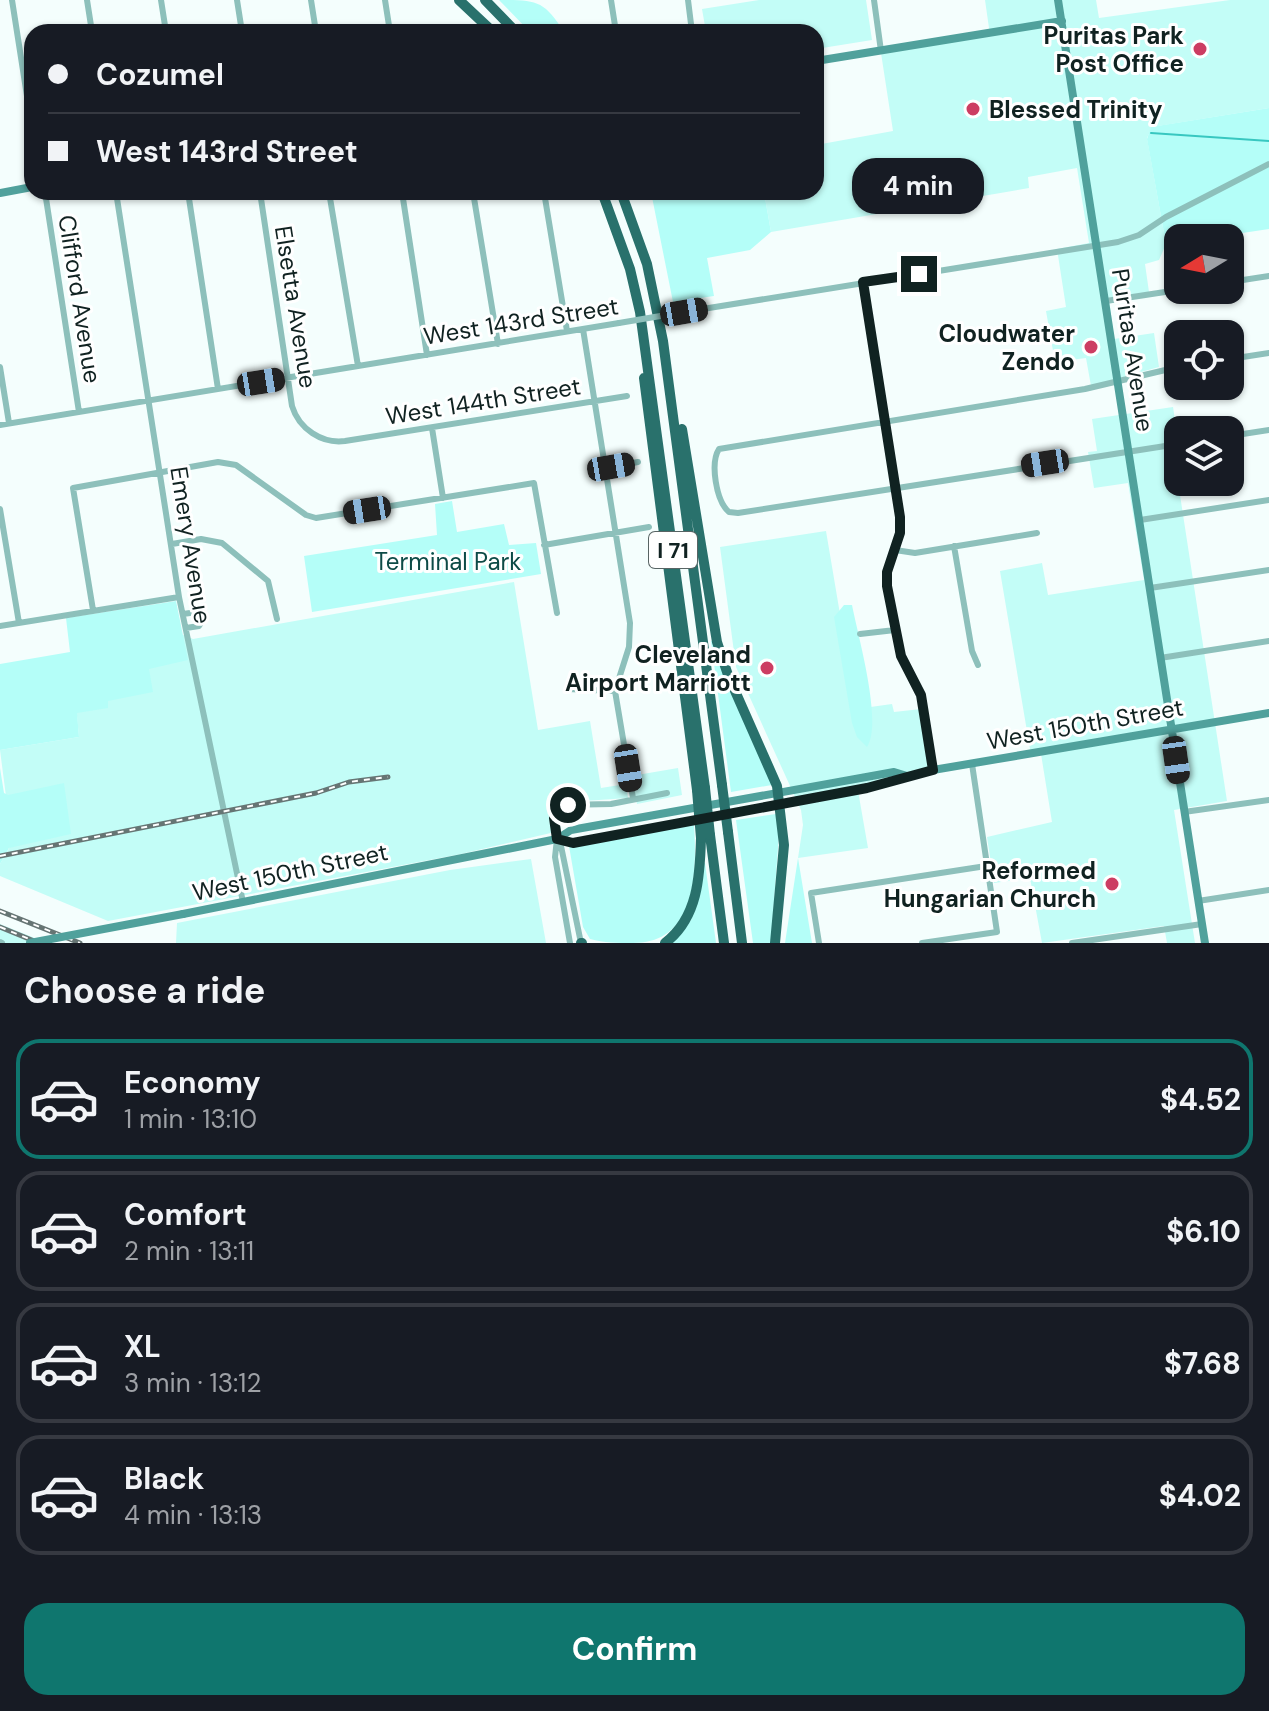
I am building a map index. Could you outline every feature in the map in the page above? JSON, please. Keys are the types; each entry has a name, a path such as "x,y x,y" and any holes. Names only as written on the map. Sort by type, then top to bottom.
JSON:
{"highway":[{"path":"459,0 484,24"},
{"path":"485,0 508,24"},
{"path":"605,200 630,269 640,312 645,387 706,836 724,943"},
{"name":"I 71","path":"624,200 647,264 668,370 742,943"},
{"path":"668,370 685,443 717,642 779,800 784,845 775,943"},
{"path":"665,943 682,928 692,906 706,836"}],"main road":[{"name":"Puritas Avenue","path":"1058,0 1205,943"},
{"path":"824,60 1062,21"},
{"path":"0,193 24,188"},
{"name":"West 150th Street","path":"30,943 557,839 571,830 779,800 894,772 907,776 1269,713"}],"street":[{"path":"12,0 24,77"},
{"path":"87,0 91,24"},
{"path":"161,0 165,24"},
{"path":"237,0 241,24"},
{"path":"311,0 315,24"},
{"path":"385,0 389,24"},
{"path":"611,0 615,24"},
{"path":"688,0 691,24"},
{"path":"874,0 881,51"},
{"name":"West 143rd Street","path":"0,425 1096,246 1139,235 1269,164"},
{"name":"Clifford Avenue","path":"46,200 79,412"},
{"name":"Emery Avenue","path":"117,200 179,597 243,902"},
{"path":"189,200 218,389"},
{"name":"Elsetta Avenue","path":"261,200 296,418 324,440 345,441"},
{"path":"330,200 358,366"},
{"path":"403,200 427,355"},
{"path":"474,200 498,344"},
{"path":"545,200 567,331"},
{"path":"1244,280 1269,276"},
{"path":"863,282 900,517 895,550 887,572 895,630 901,656 921,695 933,770"},
{"path":"1106,301 1164,292"},
{"path":"583,329 630,623 629,647 615,691 633,798"},
{"path":"1244,357 1269,353"},
{"path":"0,367 9,423"},
{"path":"1164,370 1085,389 719,449 715,466 725,509 738,513 1164,446"},
{"name":"West 144th Street","path":"345,441 627,396"},
{"path":"432,428 443,498"},
{"path":"1244,434 1269,430"},
{"path":"93,610 73,488 227,462 316,518 534,483 557,613"},
{"path":"606,468 638,462"},
{"path":"1140,520 1269,500"},
{"path":"0,509 19,623"},
{"path":"544,545 649,527"},
{"path":"895,550 915,553 1037,533"},
{"path":"172,544 212,539 234,552 268,581 277,619"},
{"path":"954,546 972,651 978,665"},
{"path":"1150,588 1269,570"},
{"path":"0,626 179,597"},
{"path":"183,614 197,612 204,618 199,626 186,628"},
{"path":"860,634 895,630"},
{"path":"1160,658 1269,641"},
{"path":"567,689 615,691"},
{"path":"922,943 997,932 972,764"},
{"path":"570,943 555,857 557,839 554,818 559,806 611,804 667,793"},
{"path":"1184,812 1269,800"},
{"path":"557,839 565,852 581,943"},
{"path":"819,943 811,893 986,866"},
{"path":"1198,901 1269,890"},
{"path":"1072,943 1202,924"}],"shaded area":[{"path":"759,0 866,0 872,40 824,48 824,24 705,24 702,9"},
{"path":"985,0 1096,0 1099,18 1230,0 1269,0 1269,108 1152,127 1147,138 1164,249 1159,260 1145,264 1149,292 1109,298 1114,339 1154,333 1159,367 1091,386 1086,358 1055,362 1046,311 1066,307 1057,249 1089,243 1077,168 1028,177 1029,188 771,232 765,200 824,200 824,144 893,131 881,53 990,35"},
{"path":"1173,407 1174,416 1164,416 1164,496 1180,496 1227,801 1174,810 1195,943 1167,943 1164,926 1042,943 1030,878 994,883 987,837 1052,822 1041,754 1031,755 1000,571 1042,563 1048,595 1144,580 1128,483 1094,488 1088,452 1097,451 1092,419"},
{"path":"826,531 856,709 892,704 894,712 921,709 932,771 857,785 868,848 798,858 803,825 801,810 736,667 720,547"},
{"path":"514,582 538,730 590,721 601,788 626,784 628,798 555,803 555,832 461,854 108,921 0,876 0,864 12,843 0,750 79,737 71,652 184,635 193,639"},
{"path":"678,768 682,795 637,804 632,779 637,775"},
{"path":"531,859 546,943 176,943 177,923 450,870"},
{"path":"0,924 47,943 0,943"}],"green space":[{"path":"499,0 538,4 558,24 522,24"},
{"path":"1269,108 1269,229 1244,233 1244,224 1164,224 1164,233 1147,139 1151,127"},
{"path":"653,200 765,200 771,232 750,250 707,258 714,296 673,302"},
{"name":"Terminal Park","path":"452,501 457,532 504,524 509,545 536,543 541,574 312,612 304,556 437,535 435,504"},
{"path":"176,601 188,660 149,669 153,692 108,701 108,708 77,713 79,737 0,750 0,664 70,652 66,618"},
{"path":"844,605 852,605 868,679 872,719 867,747 857,737 852,723 834,617"},
{"path":"711,641 714,641 772,785 731,792"},
{"path":"0,768 4,793 8,795 64,783 71,834 9,848 0,864"},
{"path":"776,814 779,834 771,943 753,943 736,820"},
{"path":"694,824 695,863 689,902 670,931 654,940 633,943 590,939 583,927 569,846"},
{"path":"798,858 812,943 785,943"},
{"path":"702,863 705,863 716,943 672,943 691,920"}],"waterway":[{"path":"1151,133 1269,141"}],"railway":[{"path":"0,856 316,793 349,782 388,777"},
{"path":"0,911 80,943"},
{"path":"0,927 39,943"}],"place":[{"name":"Puritas Park Post Office","path":"1200,49"},
{"name":"Blessed Trinity","path":"973,109"},
{"name":"Cloudwater Zendo","path":"1091,347"},
{"name":"Cleveland Airport Marriott","path":"767,668"},
{"name":"Reformed Hungarian Church","path":"1112,884"}],"route":[{"path":"568,805 559,806 554,818 557,839 573,843 867,788 933,770 921,695 901,656 887,586 887,572 900,533 900,517 863,282 919,274"}]}
